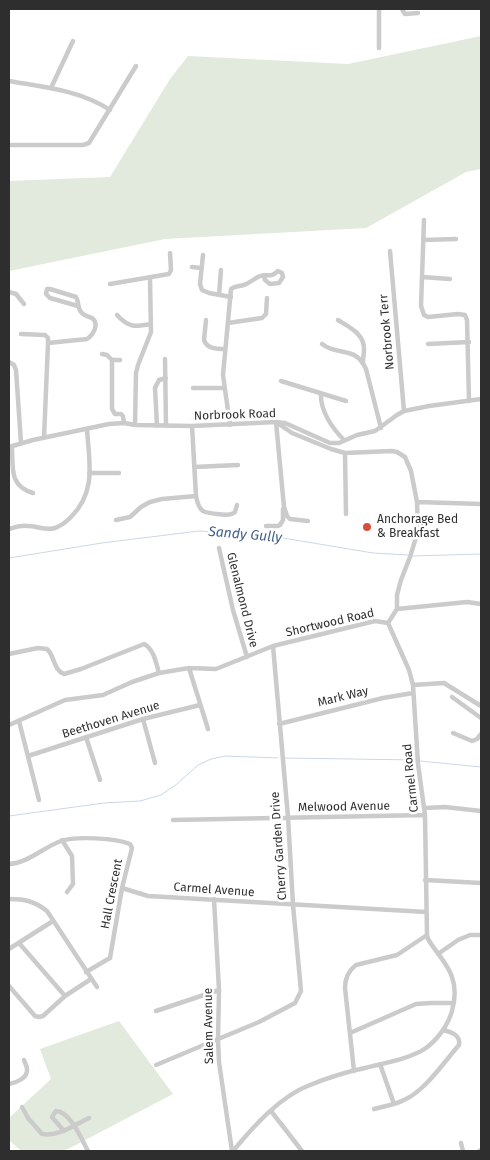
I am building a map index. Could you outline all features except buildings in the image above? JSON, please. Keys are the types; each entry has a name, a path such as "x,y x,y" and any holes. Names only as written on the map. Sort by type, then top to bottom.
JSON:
{"street":[{"path":"379,9 379,48"},
{"path":"402,9 405,14 418,13"},
{"path":"51,88 73,41"},
{"path":"9,145 89,143 136,66"},
{"path":"9,80 75,93 110,110"},
{"path":"424,220 421,306 424,315 428,317 458,314 465,316 468,320 469,401"},
{"path":"423,240 456,239"},
{"name":"Norbrook Terr","path":"390,251 404,411"},
{"path":"110,284 169,274 171,270 170,253"},
{"path":"203,255 200,284 202,290 209,294 231,296"},
{"path":"192,267 201,268"},
{"path":"219,295 221,270"},
{"path":"230,425 223,375 231,289 245,285 256,277 264,275"},
{"path":"422,277 450,279"},
{"path":"135,425 136,373 151,324 150,278"},
{"path":"48,343 87,340 94,332 95,321 84,314 78,306 78,299 76,297 47,289 46,294 50,298 78,306"},
{"path":"9,292 16,294 24,304"},
{"path":"228,322 262,318 266,314 267,298"},
{"path":"118,315 129,325 151,324"},
{"path":"206,320 205,343 207,346 225,349"},
{"path":"338,320 360,336 364,348 363,362"},
{"path":"21,334 45,335 48,338 44,438"},
{"path":"428,344 468,342"},
{"path":"322,344 328,348 353,354 363,362 381,428"},
{"path":"102,354 107,355 112,360 120,360"},
{"path":"166,359 166,426"},
{"path":"112,360 112,409 115,414 123,416 124,423"},
{"path":"9,362 14,364 16,370 21,443"},
{"path":"157,426 155,388 159,380 166,378"},
{"path":"281,381 346,401"},
{"path":"193,388 224,388"},
{"path":"321,394 322,404 332,427 344,440"},
{"name":"Norbrook Road","path":"10,447 100,425 124,423 157,426 192,426 276,422 286,423 330,443 339,443 357,435 375,431 404,411 481,399"},
{"path":"276,422 284,507 290,519 308,521"},
{"name":"Shortwood Road","path":"9,725 65,700 103,695 159,673 189,668 216,669 273,646 375,621 388,623 397,609 397,595 401,580 418,536 417,502 409,465 402,454 392,451 345,454 292,434 276,422"},
{"path":"192,426 196,496 199,507 202,511 230,515 236,510 237,505"},
{"path":"9,529 28,526 49,529 61,526 80,507 85,499 90,480 87,429"},
{"path":"10,447 16,482 23,489 34,493"},
{"path":"345,454 346,514"},
{"path":"194,467 238,465"},
{"path":"89,473 119,473"},
{"path":"116,520 130,517 150,502 196,496"},
{"path":"417,502 481,504"},
{"path":"266,526 280,525 283,520 282,510 284,507"},
{"name":"Glenalmond Drive","path":"219,548 246,658"},
{"path":"397,609 467,602 481,604"},
{"name":"Carmel Road","path":"388,623 409,670 413,686 418,764 425,815 427,935"},
{"path":"9,654 38,648 47,649 51,653 58,672 64,674 144,644 150,649 159,673"},
{"name":"Cherry Garden Drive","path":"156,1065 260,1022 295,1003 301,991 273,646"},
{"path":"189,668 208,729"},
{"path":"413,686 444,683 481,706"},
{"name":"Mark Way","path":"279,724 383,698 413,693"},
{"path":"452,697 481,718"},
{"name":"Beethoven Avenue","path":"28,756 143,719 200,705"},
{"path":"143,719 156,763"},
{"path":"19,721 39,800"},
{"path":"453,733 472,741 477,740 481,734"},
{"path":"86,737 100,780"},
{"path":"424,808 445,807 481,811"},
{"name":"Melwood Avenue","path":"173,820 425,815"},
{"name":"Hall Crescent","path":"9,864 19,862 62,840 72,838 130,844 132,848 122,888 110,958 86,972"},
{"path":"62,840 72,856 73,884 66,892"},
{"path":"426,880 481,884"},
{"name":"Carmel Avenue","path":"122,888 148,896 426,912"},
{"path":"9,899 23,899 38,904 47,911 97,988"},
{"name":"Salem Avenue","path":"214,899 219,990 219,1062 232,1151"},
{"path":"9,949 53,921"},
{"path":"232,1151 271,1110 292,1094 309,1085 396,1060 425,1048 432,1043 448,1023 455,994 453,978 427,935 397,956 356,965 345,980 354,1071"},
{"path":"438,954 458,940 470,935 481,936"},
{"path":"19,943 65,996"},
{"path":"9,986 35,1016 39,1017 43,1016 65,996 91,979"},
{"path":"156,1010 219,990"},
{"path":"350,1033 416,1004 431,1002 454,1003"},
{"path":"374,1109 405,1100 415,1095 424,1087 459,1045 460,1041 458,1038 450,1032 443,1030"},
{"path":"9,1084 22,1079 26,1074 28,1070 24,1060"},
{"path":"380,1064 394,1104"},
{"path":"22,1108 42,1134 64,1131 74,1124 89,1118"},
{"path":"271,1110 302,1151"},
{"path":"64,1131 52,1117 56,1111 61,1112 74,1124 88,1151"},
{"path":"461,1143 463,1151"}],"shaded area":[{"path":"481,36 481,169 466,172 366,228 165,239 9,271 9,181 110,177 170,79 188,56 348,64"},
{"path":"119,1021 173,1094 68,1149 58,1151 21,1151 9,1140 9,1118 51,1079 40,1049"}],"waterway":[{"name":"Sandy Gully","path":"9,558 102,543 199,531 283,538 373,553 408,555"},
{"name":"Sandy Gully","path":"412,556 481,554"},
{"path":"9,816 104,803 140,801 161,795 177,784 198,765 211,759 225,756 278,758"},
{"path":"285,758 416,760"},
{"path":"420,761 481,767"}],"place":[{"name":"Anchorage Bed & Breakfast","path":"367,527"}]}
